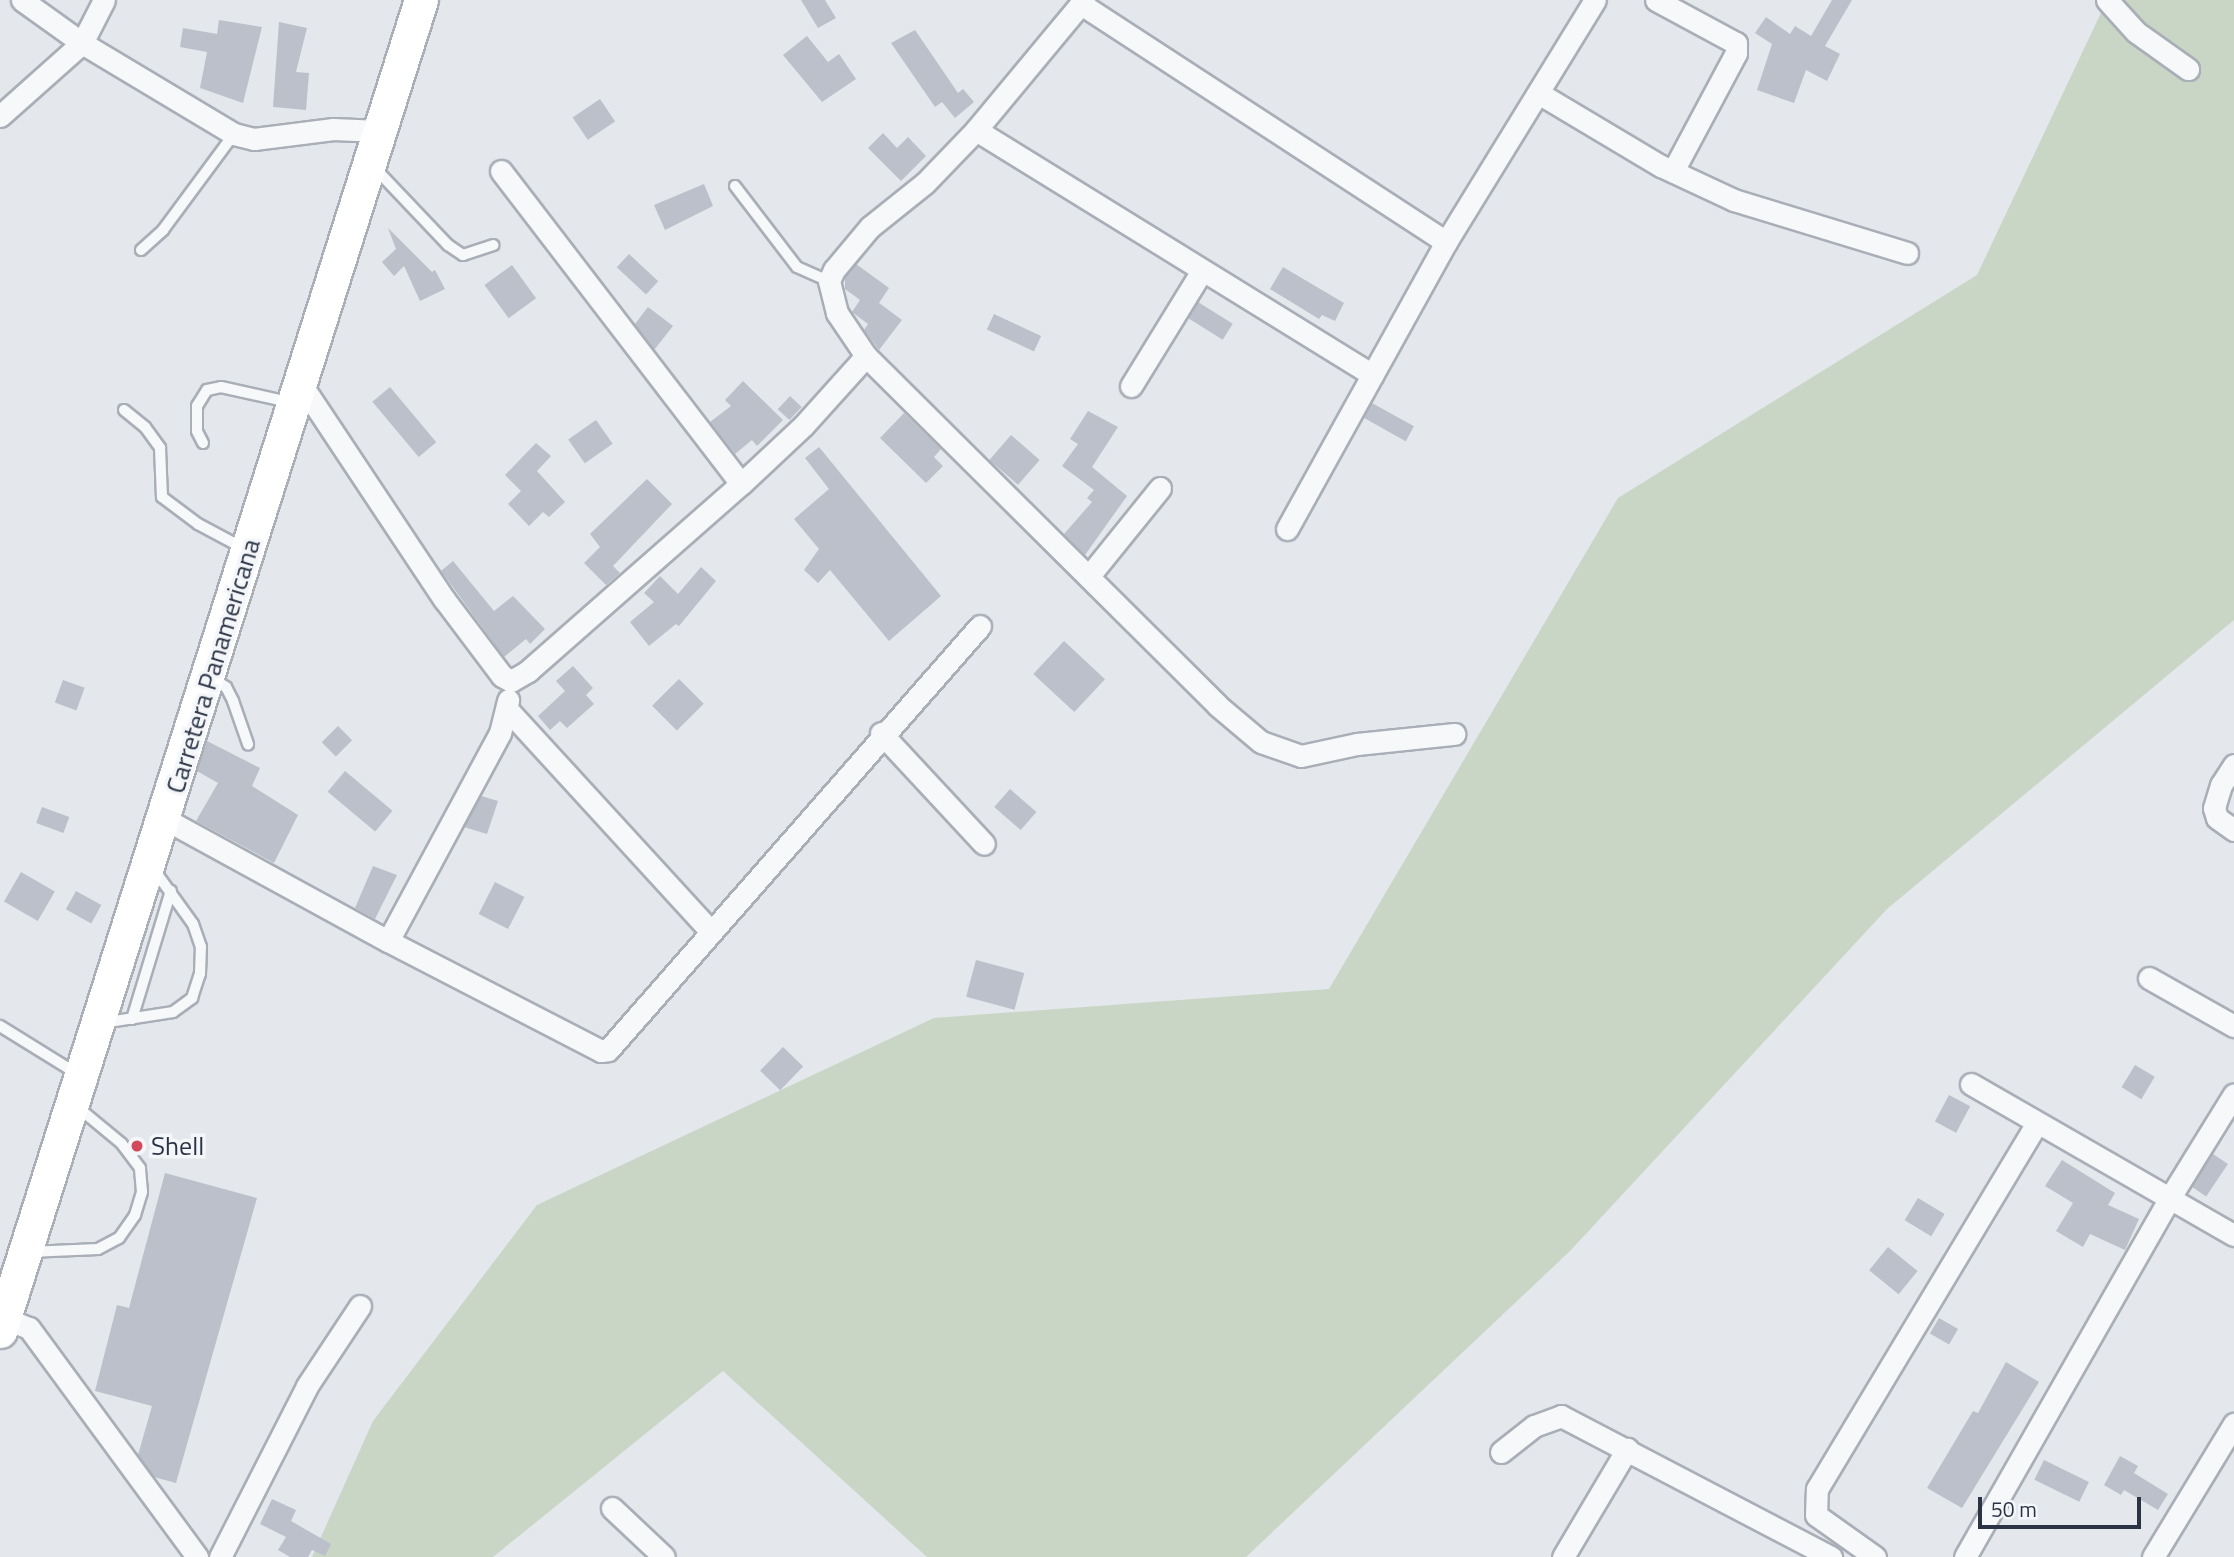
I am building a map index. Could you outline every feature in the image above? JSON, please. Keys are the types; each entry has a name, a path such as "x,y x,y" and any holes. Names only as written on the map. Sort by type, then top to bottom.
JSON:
{"highway":[{"name":"Carretera Panamericana","path":"2,1324 165,819 421,0"}],"street":[{"path":"22,0 82,43 234,134 257,138 333,129 380,131"},
{"path":"0,116 82,43 104,0"},
{"path":"1287,529 1446,242 1540,94 1595,0"},
{"path":"1656,0 1736,43 1736,53 1674,171"},
{"path":"2107,0 2136,32 2188,69"},
{"path":"1446,242 1083,2 976,130 925,183 870,227 842,258 829,281 836,313 866,356 1217,705 1261,743 1281,753 1301,756 1357,744 1454,734"},
{"path":"1540,94 1674,171 1764,211 1907,253"},
{"path":"976,130 1201,272 1371,374"},
{"path":"501,171 741,484"},
{"path":"1131,386 1201,272"},
{"path":"511,681 528,671 741,484 803,426 866,356"},
{"path":"298,394 444,599 502,676 511,681"},
{"path":"1089,576 1160,488"},
{"path":"165,819 388,941 601,1051 613,1046 881,733 980,626"},
{"path":"388,941 500,733 511,681"},
{"path":"507,709 711,932"},
{"path":"881,733 984,844"},
{"path":"2234,765 2221,785 2214,808 2217,818 2234,830"},
{"path":"2149,978 2234,1026"},
{"path":"1971,1084 2036,1124 2234,1234"},
{"path":"1965,1557 2169,1199 2234,1094"},
{"path":"1875,1557 1816,1515 1817,1489 2036,1124"},
{"path":"220,1557 307,1386 360,1306"},
{"path":"2,1324 29,1328 197,1557"},
{"path":"1501,1452 1534,1426 1561,1416 1831,1557"},
{"path":"2153,1557 2234,1423"},
{"path":"1563,1557 1628,1449"},
{"path":"612,1508 658,1554"}],"lane":[{"path":"141,250 163,230 234,134"},
{"path":"370,163 448,244 463,254 493,245"},
{"path":"735,186 797,267 829,281"},
{"path":"203,443 197,431 197,407 207,390 221,387 298,394"},
{"path":"124,410 145,427 160,448 162,497 198,524 248,551"},
{"path":"209,677 226,687 248,744"},
{"path":"99,1023 173,1012 192,998 200,974 201,947 193,924 150,865"},
{"path":"132,1019 171,891"},
{"path":"0,1026 78,1090 140,1168 142,1192 135,1215 119,1238 98,1250 25,1252"}],"green space":[{"path":"2107,0 2234,0 2234,620 1887,909 1570,1251 1246,1557 927,1557 723,1371 493,1557 312,1557 373,1421 537,1205 934,1018 1329,989 1618,498 1977,275"}],"building":[{"path":"801,0 825,0 836,18 818,28"},
{"path":"1832,0 1852,0 1825,46 1840,54 1827,81 1806,70 1794,103 1757,90 1772,44 1755,33 1766,17 1790,34 1795,26 1811,36"},
{"path":"219,20 262,27 243,103 200,88 207,52 180,47 183,28 217,34"},
{"path":"279,22 307,28 296,72 309,73 306,110 273,107"},
{"path":"915,30 958,93 963,89 974,102 955,118 942,102 935,107 891,43"},
{"path":"807,36 828,62 839,54 856,79 822,102 783,55"},
{"path":"600,99 615,121 588,140 573,117"},
{"path":"883,133 897,148 908,137 926,156 901,181 868,148"},
{"path":"704,184 713,206 665,230 654,205"},
{"path":"388,228 432,272 435,270 445,289 420,301 404,266 394,276 382,262 396,249"},
{"path":"629,254 658,281 646,294 617,267"},
{"path":"856,264 889,288 879,303 902,320 879,350 864,330 868,324 852,312 860,300 845,289 845,277"},
{"path":"512,265 536,298 509,318 484,285"},
{"path":"1283,267 1344,303 1335,321 1322,315 1319,319 1270,289"},
{"path":"1198,302 1233,324 1223,340 1188,318"},
{"path":"648,307 673,326 654,350 635,324"},
{"path":"994,314 1041,336 1034,351 987,329"},
{"path":"743,381 783,420 757,446 752,440 735,454 710,422 731,406 725,400"},
{"path":"390,387 436,442 419,457 372,402"},
{"path":"790,396 802,407 789,420 778,409"},
{"path":"1372,403 1414,426 1406,441 1364,418"},
{"path":"1088,411 1118,427 1092,467 1127,496 1085,555 1064,534 1092,502 1087,498 1094,490 1062,466 1078,444 1070,439"},
{"path":"904,413 941,449 934,457 943,466 926,483 880,438"},
{"path":"596,420 613,444 585,463 568,440"},
{"path":"1011,435 1040,460 1018,485 989,460"},
{"path":"536,443 551,456 537,471 565,502 549,517 543,512 529,526 508,504 521,491 505,475"},
{"path":"819,447 941,596 889,641 830,570 818,583 804,570 819,549 794,519 829,489 805,458"},
{"path":"647,479 672,504 613,566 620,573 606,585 584,563 600,547 590,534"},
{"path":"453,561 494,611 513,596 545,629 530,644 526,639 504,657 441,571"},
{"path":"701,567 716,581 679,626 676,624 649,646 630,622 654,602 644,593 660,576 678,594"},
{"path":"1064,641 1105,679 1074,712 1033,674"},
{"path":"573,666 593,688 586,695 594,704 567,728 560,721 550,730 538,716 565,691 556,681"},
{"path":"679,679 704,704 677,731 652,706"},
{"path":"63,680 85,688 76,710 55,703"},
{"path":"338,726 352,740 336,756 322,742"},
{"path":"207,741 260,768 252,786 298,815 274,863 196,821 218,783 197,771"},
{"path":"345,771 392,811 375,832 328,792"},
{"path":"1010,789 1036,812 1021,830 994,807"},
{"path":"481,796 498,801 487,834 464,827"},
{"path":"42,807 69,817 63,833 36,823"},
{"path":"373,866 397,875 375,919 355,908"},
{"path":"21,872 55,892 38,921 4,901"},
{"path":"495,882 524,897 508,929 479,914"},
{"path":"76,891 101,905 91,923 66,909"},
{"path":"976,960 1024,973 1014,1010 966,997"},
{"path":"783,1047 803,1066 780,1090 760,1071"},
{"path":"2135,1065 2155,1077 2141,1099 2122,1087"},
{"path":"1949,1095 1970,1106 1956,1133 1935,1121"},
{"path":"2213,1154 2228,1164 2206,1196 2191,1186"},
{"path":"2062,1160 2115,1193 2108,1205 2139,1219 2125,1250 2090,1234 2083,1247 2056,1231 2073,1203 2045,1186"},
{"path":"165,1173 257,1198 176,1483 154,1477 138,1455 152,1406 95,1391 117,1305 129,1308"},
{"path":"1918,1198 1945,1214 1931,1236 1905,1220"},
{"path":"1888,1247 1918,1271 1899,1294 1869,1270"},
{"path":"1939,1318 1958,1329 1949,1345 1930,1334"},
{"path":"2006,1362 2039,1382 1962,1508 1927,1488 1973,1411 1978,1413"},
{"path":"2120,1456 2138,1466 2134,1473 2168,1494 2158,1510 2124,1490 2121,1495 2104,1485"},
{"path":"2044,1460 2089,1482 2079,1502 2034,1480"},
{"path":"272,1499 296,1510 291,1521 331,1544 325,1556 312,1550 308,1557 290,1557 278,1550 286,1537 260,1524"}],"place":[{"name":"Shell","path":"137,1146"}]}
